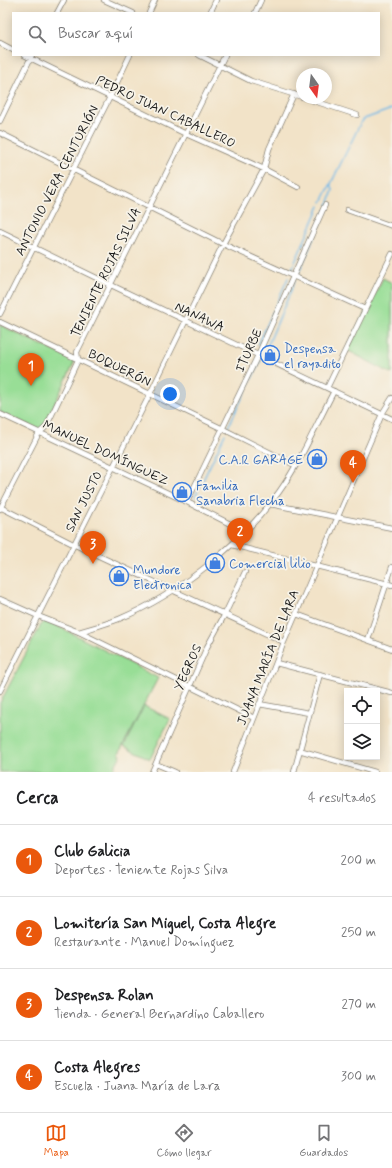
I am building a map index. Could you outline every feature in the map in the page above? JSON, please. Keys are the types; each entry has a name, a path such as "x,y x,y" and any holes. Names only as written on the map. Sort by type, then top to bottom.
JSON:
{"street":[{"path":"58,12 64,0"},
{"path":"104,0 132,12"},
{"path":"149,12 155,0"},
{"path":"210,12 216,0"},
{"path":"255,12 261,0"},
{"path":"0,43 12,49"},
{"path":"0,121 31,56"},
{"name":"PEDRO JUAN CABALLERO","path":"31,56 110,97 186,134 264,169 298,187"},
{"name":"ANTONIO VERA CENTURIÓN","path":"0,314 130,56"},
{"path":"201,56 251,81 294,94"},
{"name":"TENIENTE ROJAS SILVA","path":"0,508 39,433 46,427 78,360 77,352 225,56"},
{"name":"SAN JUSTO","path":"0,690 150,394 223,244 264,169 268,149 294,94"},
{"path":"325,104 357,114"},
{"path":"0,133 223,244 365,309"},
{"name":"ITURBE","path":"187,502 258,355 325,205"},
{"path":"347,210 392,226"},
{"name":"NANAWA","path":"0,231 392,419"},
{"path":"327,388 390,261 392,254"},
{"name":"BOQUERÓN","path":"0,322 295,465"},
{"path":"79,632 119,618 172,591 232,545 246,532 279,491 295,465 334,391"},
{"name":"JUANA MARÍA DE LARA","path":"233,772 284,642 337,517 382,414 392,398"},
{"name":"MANUEL DOMÍNGUEZ","path":"0,414 187,502 246,532"},
{"path":"270,504 392,528"},
{"path":"0,508 172,591 284,642"},
{"path":"232,545 390,585"},
{"path":"368,640 390,585 392,567"},
{"name":"YEGROS","path":"152,772 207,647 246,572"},
{"path":"0,598 38,616 79,632 254,718"},
{"path":"296,614 392,649"},
{"path":"276,663 392,693"},
{"path":"294,772 320,674"},
{"path":"259,704 309,713"},
{"path":"299,750 375,772"},
{"path":"156,764 175,772"}],"green space":[{"path":"383,278 392,283 392,374 347,350"},
{"path":"0,325 75,361 44,426 39,430 0,412"},
{"path":"44,619 158,678 119,753 121,755 112,772 0,772 0,703"},
{"path":"144,706 170,719 150,759 124,746"}],"waterway":[{"path":"322,202 360,124 364,119 392,109"},
{"path":"328,205 333,190 331,184"},
{"path":"291,271 320,206"},
{"path":"298,274 326,210"},
{"path":"258,345 288,278"},
{"path":"264,354 295,281"},
{"path":"228,427 261,360"},
{"path":"195,497 225,434"}],"place":[{"name":"Despensa el rayadito","path":"270,355"},
{"name":"Club Galicia","path":"31,386"},
{"name":"C.A.R GARAGE","path":"317,459"},
{"name":"Costa Alegres","path":"353,483"},
{"name":"Familia Sanabria Flecha","path":"182,492"},
{"name":"Lomitería San Miguel, Costa Alegre","path":"240,551"},
{"name":"Comercial lilio","path":"215,563"},
{"name":"Despensa Rolan","path":"93,564"},
{"name":"Mundore Electronica","path":"119,576"}]}
